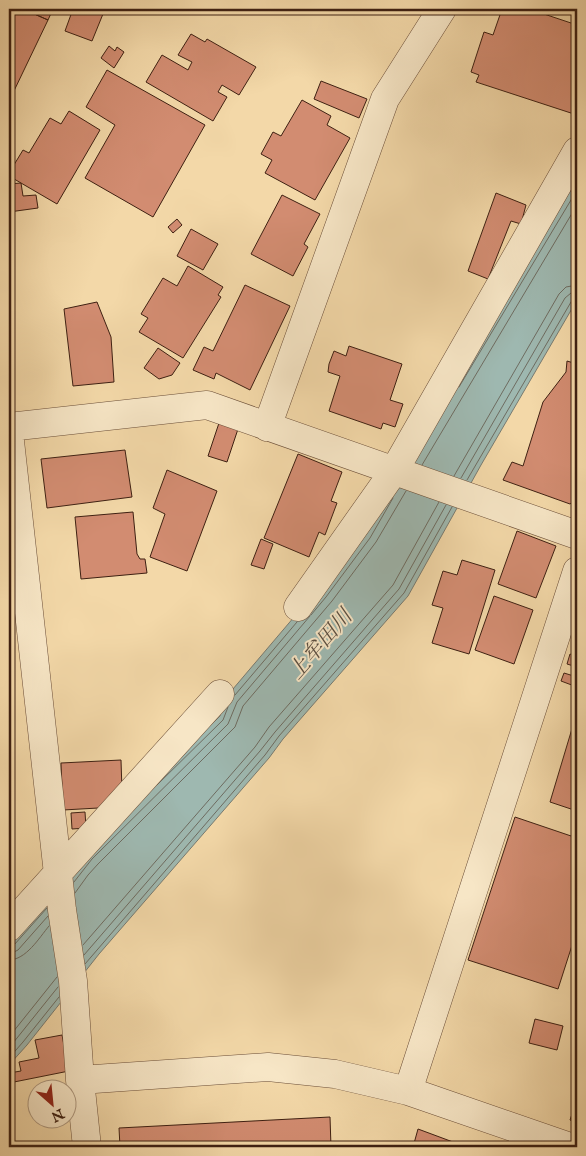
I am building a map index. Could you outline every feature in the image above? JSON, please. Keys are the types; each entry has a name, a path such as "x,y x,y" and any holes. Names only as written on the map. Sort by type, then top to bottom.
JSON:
{"street":[{"path":"268,427 385,99 442,9"},
{"path":"298,607 398,472 577,151"},
{"path":"9,427 207,405 577,535"},
{"path":"9,432 62,910 73,981 87,1147"},
{"path":"408,1091 577,571"},
{"path":"9,927 220,694"},
{"path":"80,1080 268,1067 335,1074 408,1091 570,1147"}],"water":[{"name":"上牟田川","path":"577,168 577,300 481,465 408,596 99,954 9,1065 9,944 47,900 84,851 220,716 227,696 317,590"}],"building":[{"path":"9,9 23,9 48,20 12,95 9,93"},
{"path":"23,9 53,9 48,20"},
{"path":"73,9 105,9 92,41 65,31"},
{"path":"502,9 529,9 577,25 577,115 476,82 479,75 471,72 484,32 493,35"},
{"path":"191,34 205,42 207,39 256,67 239,95 222,85 218,92 227,97 213,121 146,82 162,55 188,70 192,62 178,55"},
{"path":"109,46 115,51 117,47 124,52 114,68 101,58"},
{"path":"107,70 205,125 153,217 85,178 115,125 86,107"},
{"path":"321,81 367,99 359,118 314,99"},
{"path":"302,100 331,116 327,125 350,138 315,200 265,173 272,160 261,154 273,132 281,136"},
{"path":"69,111 100,130 57,204 9,176 9,173 23,150 29,153 50,118 61,124"},
{"path":"21,183 23,196 36,195 38,208 9,212 9,184"},
{"path":"496,193 526,205 521,224 511,221 488,279 468,271"},
{"path":"282,195 320,214 304,244 308,247 293,276 251,254"},
{"path":"177,219 182,225 173,233 168,227"},
{"path":"191,229 218,244 203,270 177,256"},
{"path":"188,266 223,287 218,295 221,297 183,358 139,332 148,318 141,314 163,278 177,286"},
{"path":"245,285 290,306 250,390 216,373 214,379 193,370 204,347 213,351"},
{"path":"97,302 111,337 114,382 73,386 64,309"},
{"path":"349,346 402,364 390,400 403,404 395,427 383,423 381,429 329,411 340,376 328,372 329,364 334,351 346,356"},
{"path":"158,348 180,363 172,375 159,379 144,368"},
{"path":"567,361 577,364 577,499 570,504 503,480 512,462 523,466 543,402 566,372"},
{"path":"221,417 240,423 227,462 208,456"},
{"path":"125,450 132,497 47,508 41,459"},
{"path":"298,454 342,472 331,501 337,503 325,535 319,532 309,557 264,538"},
{"path":"167,470 217,491 187,571 150,557 165,514 153,508"},
{"path":"133,512 137,554 140,559 145,559 147,573 81,579 75,517"},
{"path":"517,531 556,546 536,598 498,584"},
{"path":"261,539 273,544 264,569 251,565"},
{"path":"462,560 495,570 469,654 432,643 443,608 432,605 443,571 457,575"},
{"path":"494,596 533,610 514,664 475,650"},
{"path":"570,654 577,657 577,667 567,664"},
{"path":"564,673 577,677 577,687 561,681"},
{"path":"577,712 577,811 550,802"},
{"path":"121,760 122,791 116,807 63,810 61,763"},
{"path":"85,812 86,828 72,829 71,813"},
{"path":"515,817 577,838 577,933 558,989 468,960"},
{"path":"535,1019 563,1026 557,1050 529,1043"},
{"path":"62,1035 69,1071 9,1083 9,1073 21,1071 19,1062 39,1058 35,1040"},
{"path":"575,1105 577,1106 577,1123 570,1120"},
{"path":"330,1117 331,1147 120,1147 119,1128"},
{"path":"418,1129 453,1142 451,1147 413,1147"}]}
